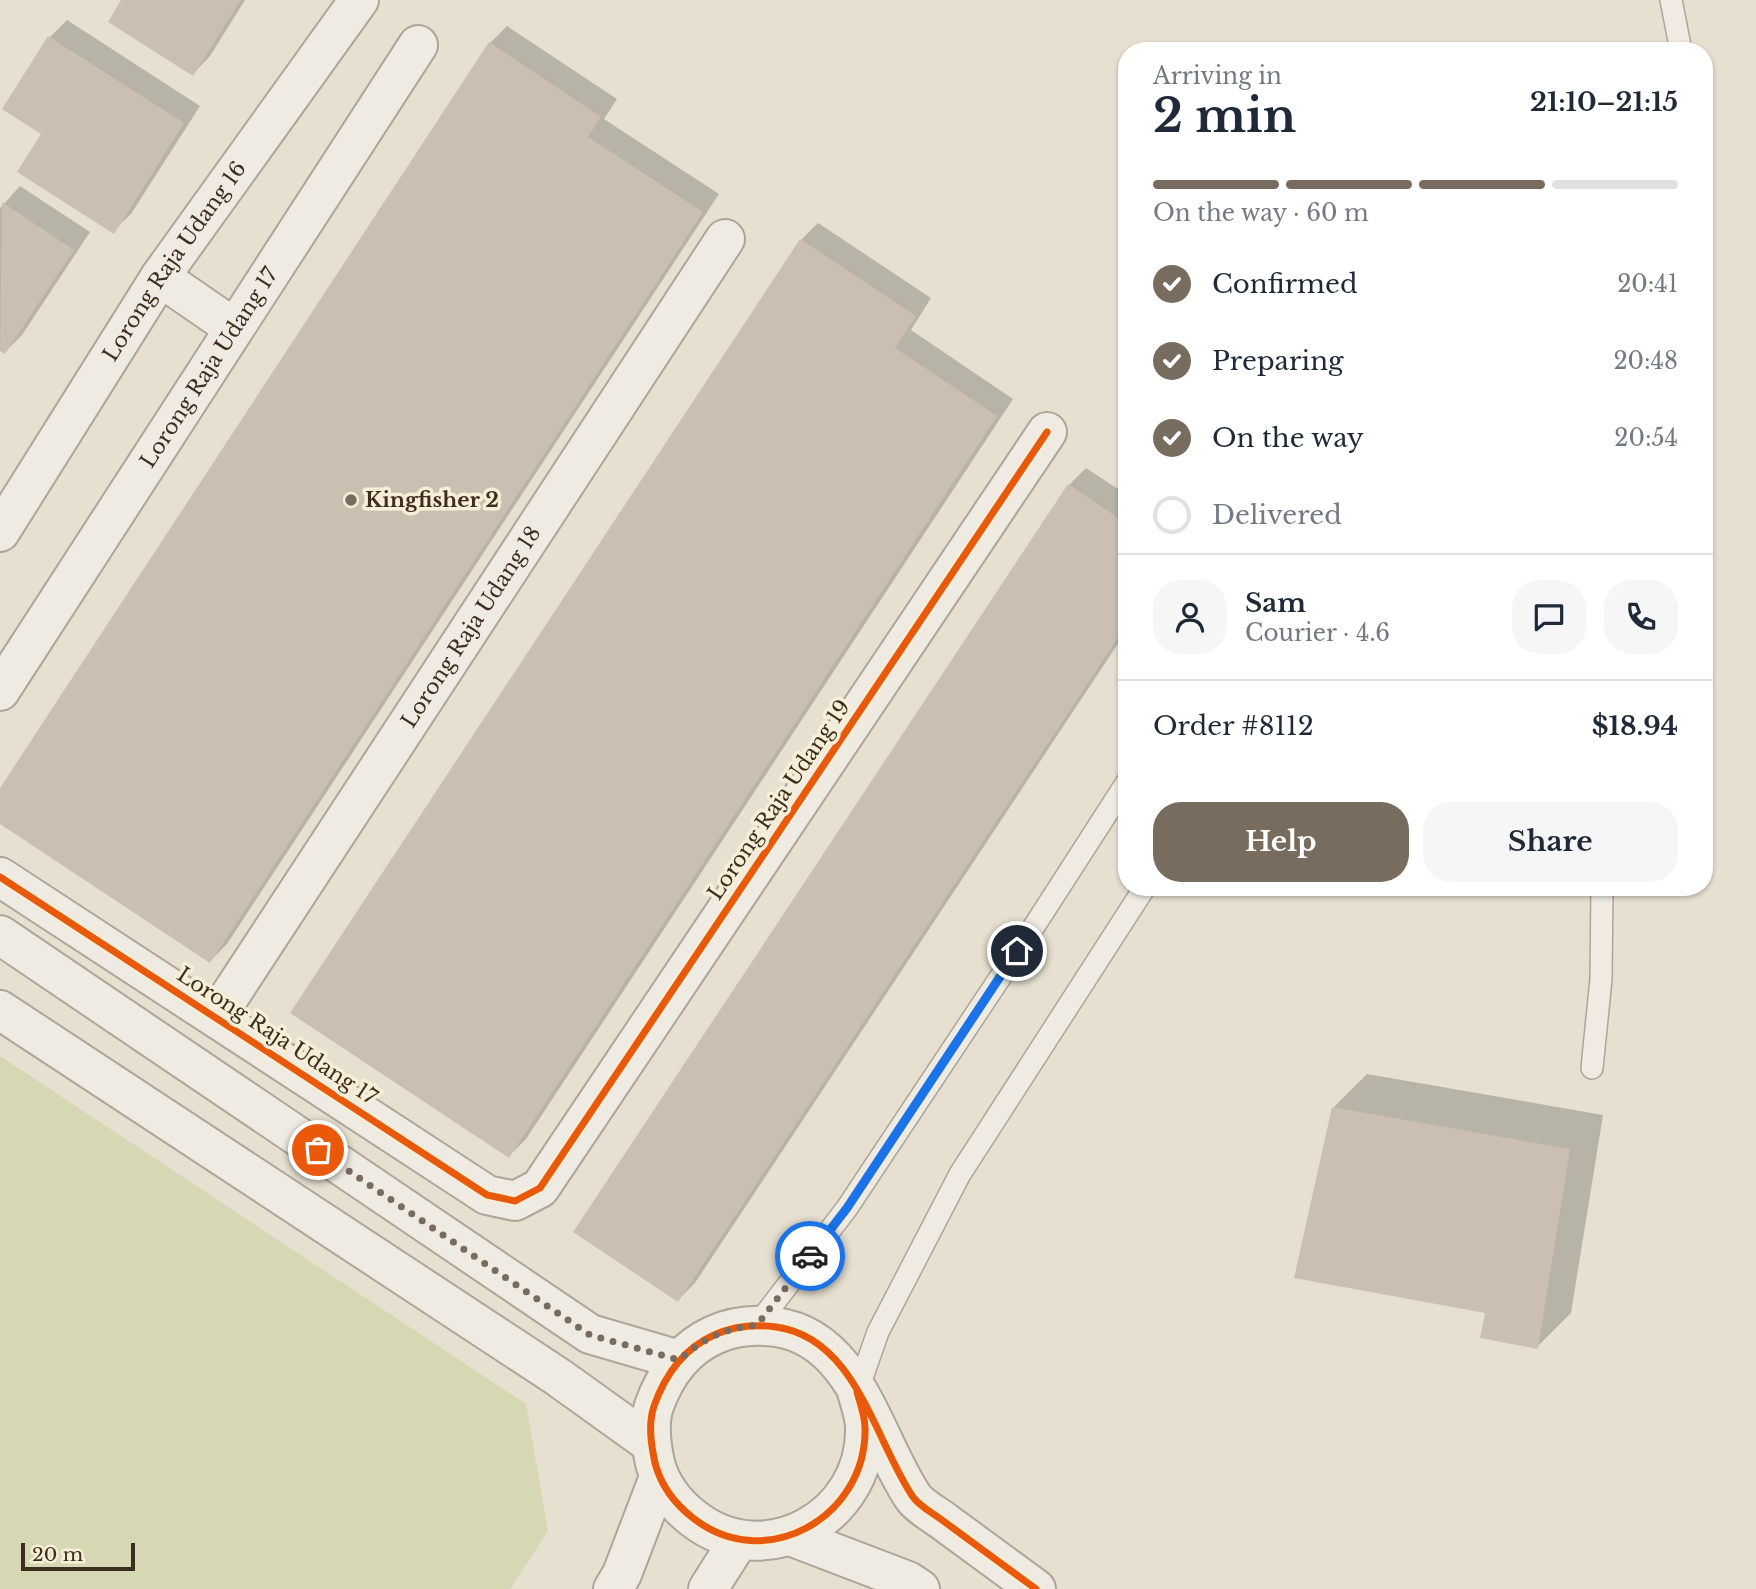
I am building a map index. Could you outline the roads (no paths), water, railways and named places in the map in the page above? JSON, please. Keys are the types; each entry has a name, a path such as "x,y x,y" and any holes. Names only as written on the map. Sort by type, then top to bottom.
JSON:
{"street":[{"name":"Lorong Raja Udang 16","path":"0,532 160,277 359,0"},
{"name":"Lorong Raja Udang 17","path":"0,691 418,45"},
{"name":"Lorong Raja Udang 18","path":"216,1017 726,239"},
{"path":"160,277 234,328"},
{"name":"Lorong Raja Udang 19","path":"540,1188 1047,432"},
{"name":"Lorong Raja Udang 17","path":"0,877 487,1195 515,1201 540,1188"},
{"path":"0,935 590,1335 679,1360"},
{"path":"0,1010 558,1377 655,1460 678,1507 706,1528 739,1539 764,1541 790,1536 821,1520 846,1495 861,1462 865,1427 857,1392"},
{"path":"614,1589 622,1574 655,1460 652,1413 661,1385 679,1360 702,1341 729,1329 757,1325 789,1329 818,1343 841,1365 914,1499 1035,1589"},
{"path":"790,1536 908,1581 920,1589"},
{"path":"708,1589 739,1539"}],"lane":[{"path":"1671,0 1679,42"},
{"path":"757,1325 847,1208 1118,796"},
{"path":"857,1392 878,1332 960,1174 1139,896"},
{"path":"1592,1068 1601,979 1602,896"}],"place":[{"name":"Kingfisher 2","path":"351,500"}]}
